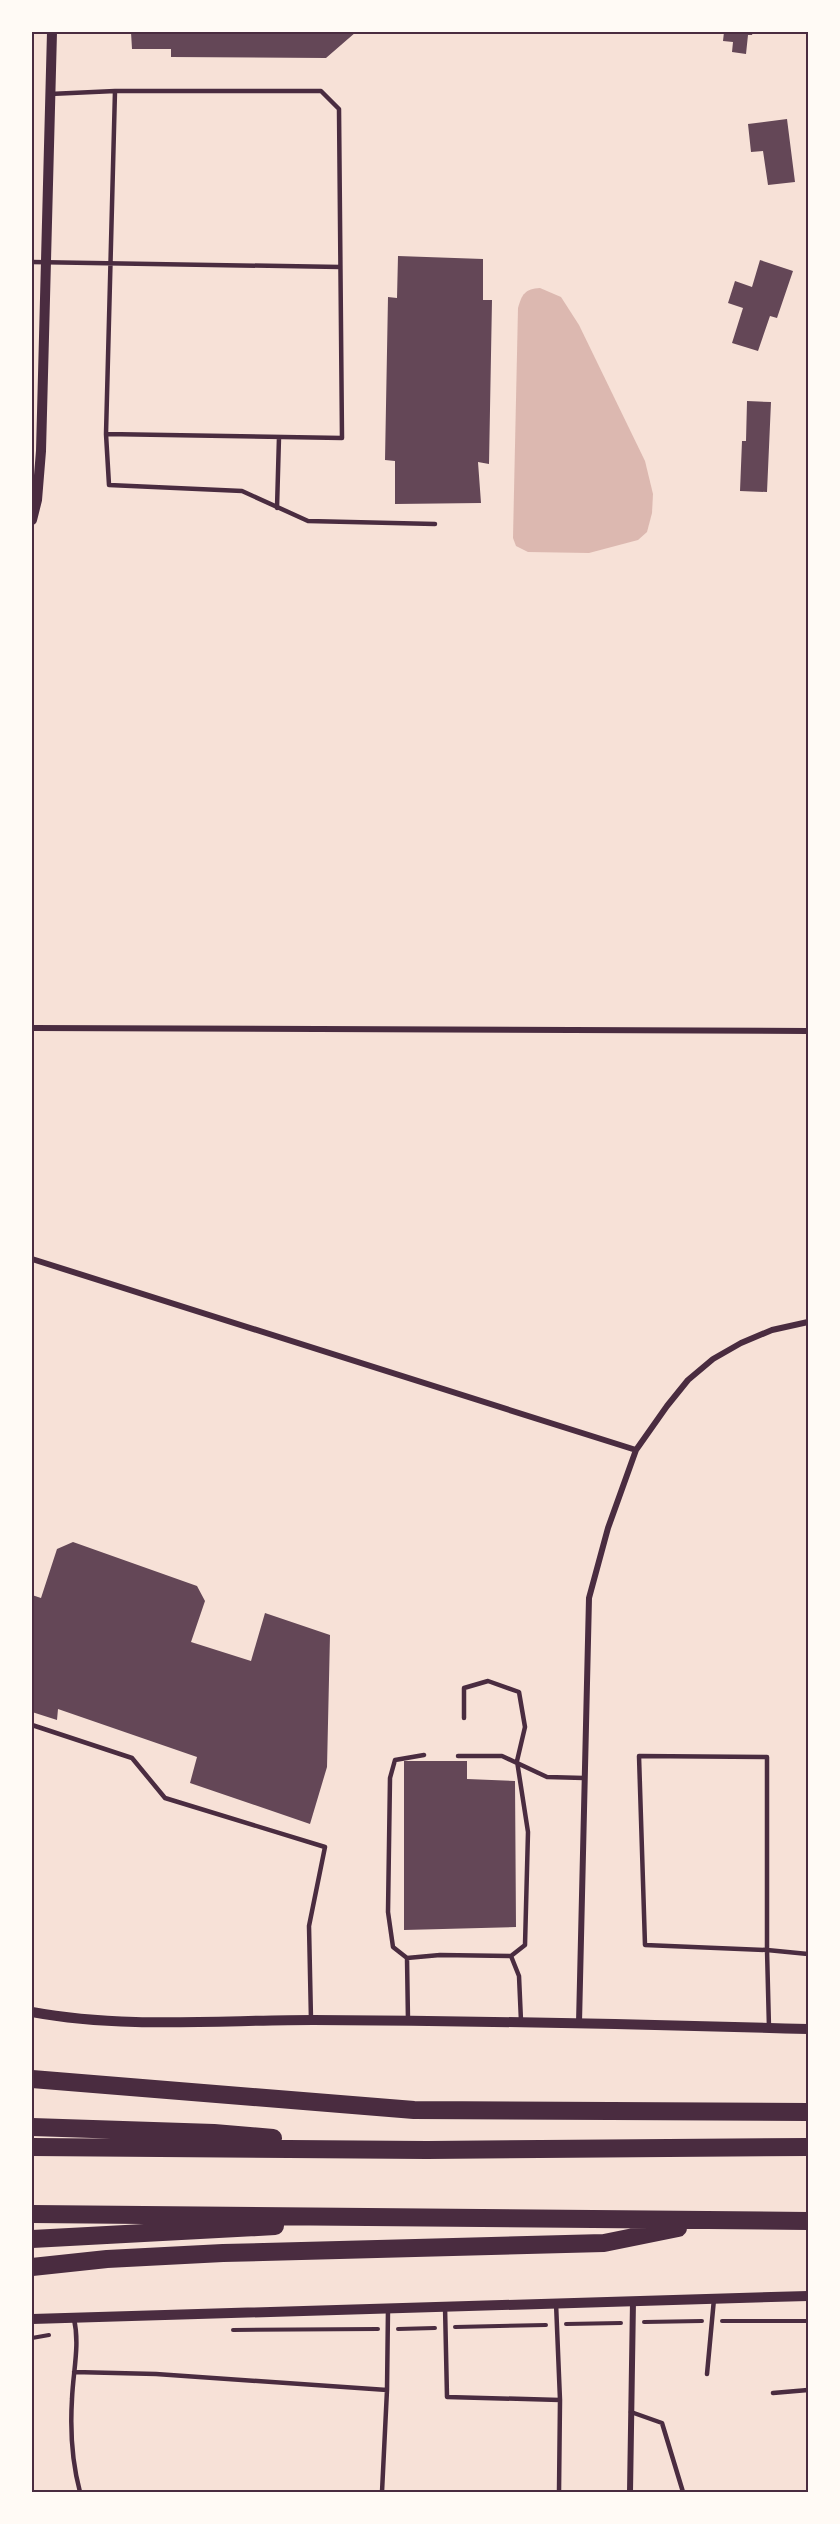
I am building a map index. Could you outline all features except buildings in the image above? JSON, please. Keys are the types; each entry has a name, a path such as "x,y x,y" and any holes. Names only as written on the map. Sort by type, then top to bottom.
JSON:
{"highway":[{"path":"32,2079 414,2109 808,2112"},
{"path":"32,2127 214,2133 427,2150"},
{"path":"32,2147 427,2150 808,2147"},
{"path":"32,2214 808,2221"},
{"path":"32,2239 441,2218"},
{"path":"32,2267 107,2259 223,2253 604,2243 714,2221"}],"street":[{"path":"32,520 37,500 41,451 52,32"},
{"path":"32,1028 808,1031"},
{"path":"32,1259 636,1450"},
{"path":"579,2023 590,1598 608,1528 636,1450 688,1380 713,1359 741,1343 772,1330 808,1322"},
{"path":"32,2012 64,2018 128,2022 311,2020 521,2022 808,2030"},
{"path":"32,2319 808,2296"},
{"path":"630,2493 633,2301"}],"lane":[{"path":"50,94 115,91 321,91 339,109 342,438 106,434"},
{"path":"115,91 106,434 110,485 242,491 308,521 435,524"},
{"path":"32,262 340,267"},
{"path":"277,508 279,436"},
{"path":"424,1755 395,1760 390,1778 388,1912 393,1947 407,1958 440,1955 511,1956 525,1945 526,1924 528,1832 517,1761 525,1727 519,1692 488,1681 464,1688 464,1718"},
{"path":"32,1725 132,1758 165,1798 325,1847 309,1926 311,2020"},
{"path":"458,1756 502,1756 517,1761 547,1777 584,1778"},
{"path":"769,2028 767,1950 767,1757 639,1756 645,1945 767,1950 808,1954"},
{"path":"511,1956 519,1976 521,2022"},
{"path":"407,1958 408,2021"},
{"path":"707,2374 714,2299"},
{"path":"556,2302 560,2400 559,2493"},
{"path":"445,2306 447,2397 560,2400"},
{"path":"382,2493 388,2307"},
{"path":"74,2316 78,2334 72,2401 72,2465 80,2493"},
{"path":"74,2372 156,2374 387,2391"},
{"path":"773,2393 808,2390"},
{"path":"632,2412 662,2423 683,2493"}],"path":[{"path":"654,2322 808,2321"},
{"path":"225,2330 388,2329 609,2323"},
{"path":"32,2338 78,2334"}],"shaded area":[{"path":"540,288 561,297 579,325 645,461 653,494 652,513 647,532 638,540 589,553 528,552 516,546 513,538 518,308 525,293"}]}
